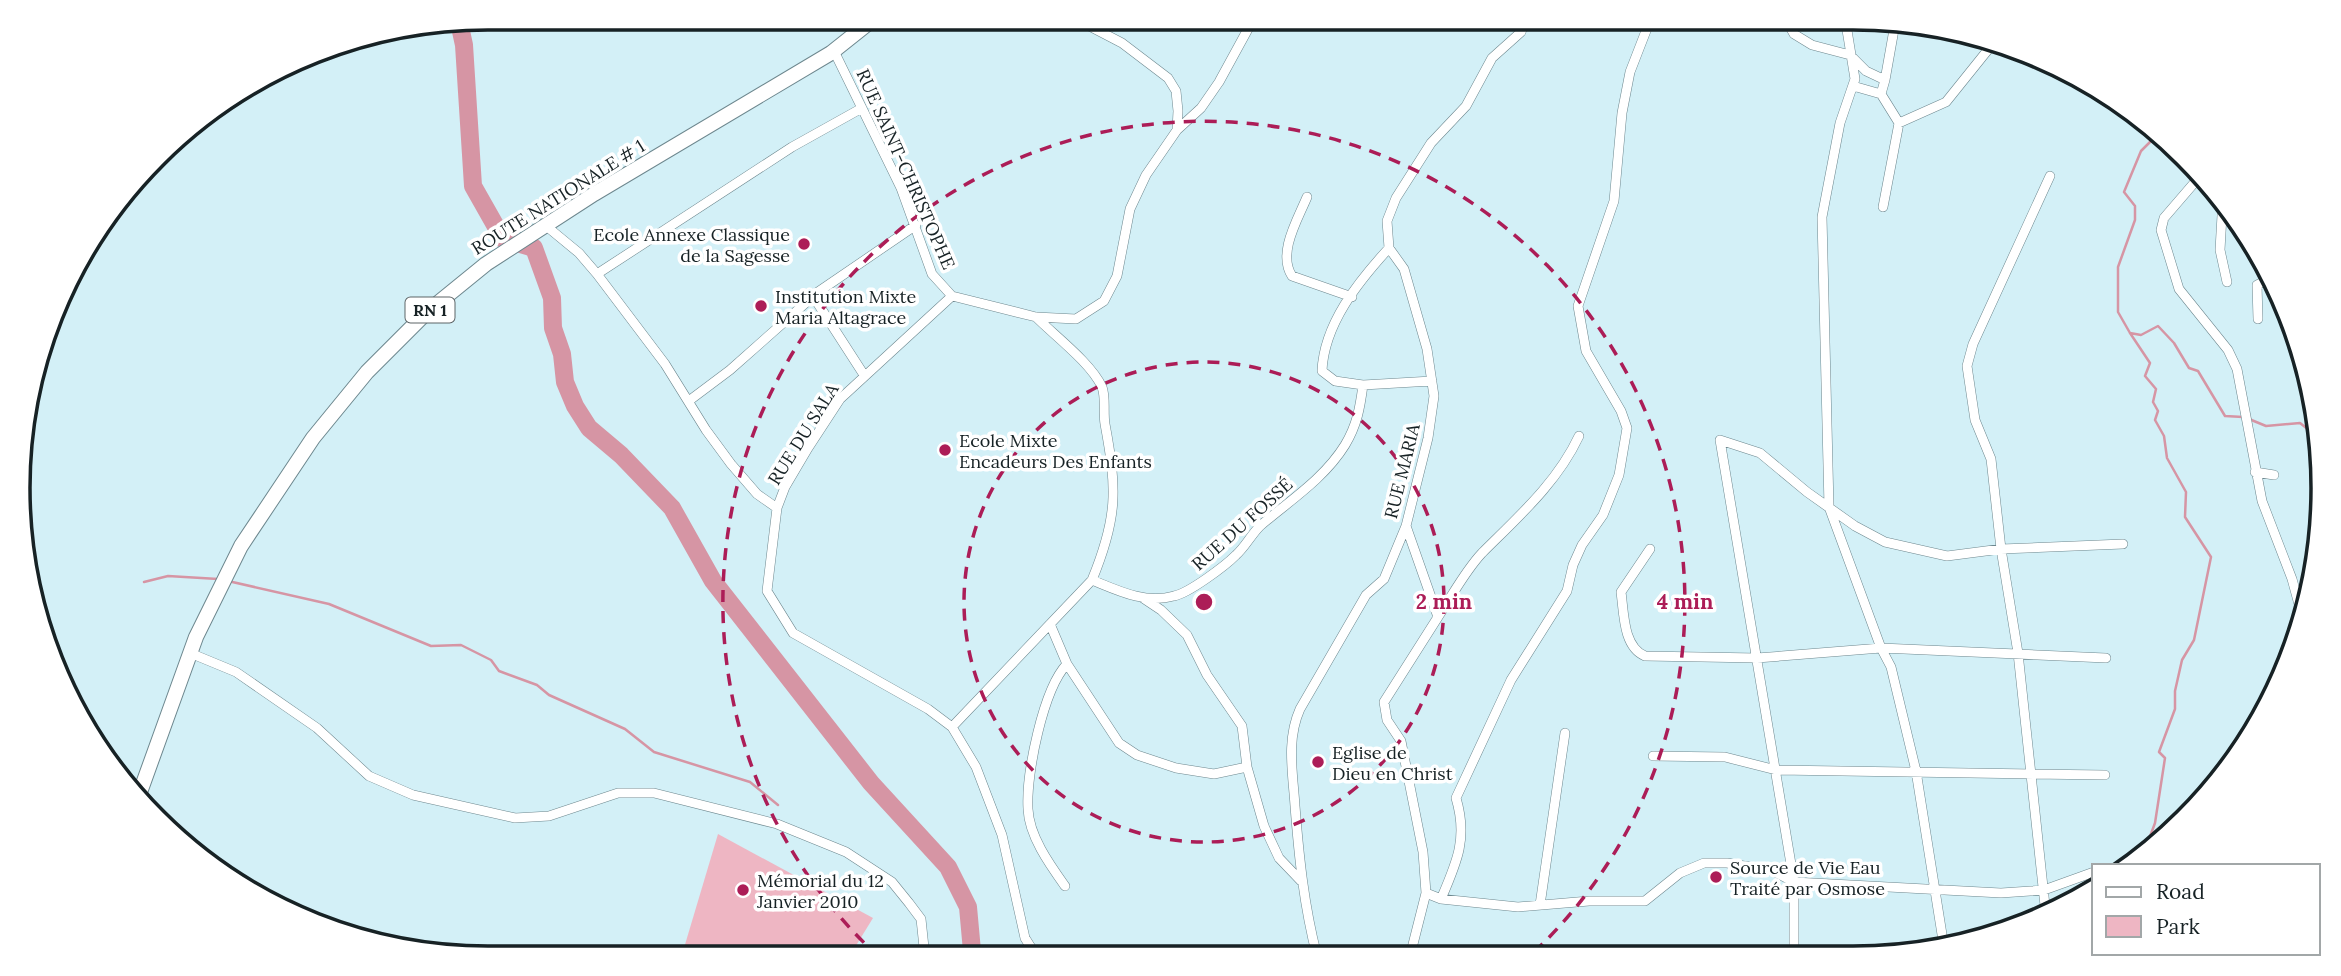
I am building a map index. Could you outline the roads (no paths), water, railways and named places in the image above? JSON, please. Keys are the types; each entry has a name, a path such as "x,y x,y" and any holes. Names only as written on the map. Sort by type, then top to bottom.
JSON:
{"main road":[{"name":"ROUTE NATIONALE # 1","path":"141,788 190,653 230,569 262,512 313,438 367,372 437,304 486,264 545,225 834,51 860,30"}],"street":[{"path":"1097,30 1122,43 1168,78 1176,91 1177,130"},
{"path":"952,296 1036,317 1076,318 1104,301 1117,276 1130,209 1146,175 1177,130 1200,108 1219,82 1247,30"},
{"path":"1432,380 1363,385 1335,381 1322,371 1323,347 1331,327 1389,248 1387,221 1396,198 1431,144 1466,106 1492,58 1523,30"},
{"path":"1441,899 1454,869 1462,837 1463,822 1456,798 1511,680 1567,591 1573,565 1582,545 1603,515 1619,475 1627,428 1621,411 1586,351 1578,306 1615,201 1627,86 1647,30"},
{"path":"1792,30 1812,45 1850,55 1866,71 1885,80"},
{"path":"1847,30 1853,86 1840,123 1822,217 1829,507 1881,648 1891,667 1916,771 1943,937"},
{"path":"1881,94 1894,32"},
{"path":"1899,123 1945,102 1988,50"},
{"name":"RUE SAINT-CHRISTOPHE","path":"834,51 916,225 932,274 952,296"},
{"path":"1853,86 1881,94 1899,123 1883,207"},
{"path":"597,274 792,146 862,108"},
{"path":"2046,903 2018,653 2001,549 1991,459 1975,420 1966,366 1973,344 2050,176"},
{"path":"2195,182 2164,218 2161,230 2179,289 2228,350 2237,369 2255,472 2265,511 2298,599"},
{"path":"1307,197 1290,244 1288,270 1292,276 1352,297"},
{"path":"2222,216 2220,250 2227,282"},
{"path":"545,225 579,253 597,274 690,400 706,430 731,464 757,494 777,508"},
{"path":"690,400 730,370 813,296 916,225"},
{"name":"RUE MARIA","path":"1315,946 1301,881 1291,753 1296,717 1366,595 1384,579 1406,526 1428,438 1434,396 1412,292 1404,269 1389,248"},
{"path":"2258,319 2257,285 2262,282"},
{"path":"813,296 864,375"},
{"name":"RUE DU SALA","path":"952,296 840,399 785,487 777,508 767,591 793,633 896,690 952,727"},
{"path":"1030,946 1025,938 998,824 976,767 952,727 1092,580 1111,523 1115,482 1105,421 1103,389 1096,376 1036,317"},
{"name":"RUE DU FOSSÉ","path":"1092,580 1142,597 1176,596 1195,587 1236,555 1259,527 1303,491 1344,447 1358,420 1363,385"},
{"path":"1413,946 1426,893 1423,852 1401,741 1387,720 1384,702 1480,555 1502,535 1566,463 1579,436"},
{"path":"1794,946 1794,882 1720,440 1760,453 1829,507 1885,541 1947,556 2001,549 2123,544"},
{"path":"2255,472 2274,475"},
{"path":"1406,526 1438,617"},
{"path":"1650,549 1621,592 1629,641 1637,652 1645,656 1756,658 1881,648 2106,658"},
{"path":"1142,597 1188,635 1208,678 1242,726 1247,768 1264,826 1279,858 1301,881"},
{"path":"1050,624 1067,664 1119,743 1137,755 1176,768 1214,774 1247,768"},
{"path":"190,653 236,672 317,728 369,776 413,795 515,818 550,816 618,793 654,793 777,824 846,852 892,882 921,919 924,946"},
{"path":"1065,887 1040,846 1028,810 1040,723 1051,687 1067,664"},
{"path":"1540,905 1565,733"},
{"path":"1653,756 1725,757 1776,770 2105,775"},
{"path":"1426,893 1441,899 1518,907 1645,901 1680,873 1703,863 1727,863 1773,871 1794,882 2001,893 2045,890 2092,873"}],"waterway":[{"path":"461,31 473,186 503,239 534,248 552,298 553,328 562,354 565,382 575,406 589,428 621,455 672,508 713,581 871,783 948,867 968,907 972,946"},
{"path":"2152,140 2141,151 2124,192 2135,206 2135,220 2118,267 2118,312 2130,333 2141,335 2158,326 2174,343 2189,368 2198,371 2225,416 2243,417"},
{"path":"2130,333 2150,363 2145,376 2156,389 2153,402 2158,411 2155,420 2164,436 2167,458 2186,492 2185,517 2211,557 2194,640 2182,660 2175,691 2175,709 2159,752 2165,758 2155,823 2150,837"},
{"path":"2249,419 2266,426 2300,423 2307,429"},
{"path":"144,582 168,576 218,579"},
{"path":"228,581 329,604 431,646 461,645 491,660 499,671 537,685 549,695 625,729 654,752 750,782 778,805"}],"place":[{"name":"Ecole Annexe Classique de la Sagesse","path":"804,244"},
{"name":"Institution Mixte Maria Altagrace","path":"761,306"},
{"name":"Ecole Mixte Encadeurs Des Enfants","path":"945,450"},
{"name":"Eglise de Dieu en Christ","path":"1318,762"},
{"name":"Source de Vie Eau Traité par Osmose","path":"1716,877"},
{"name":"Mémorial du 12 Janvier 2010","path":"743,890"}]}
